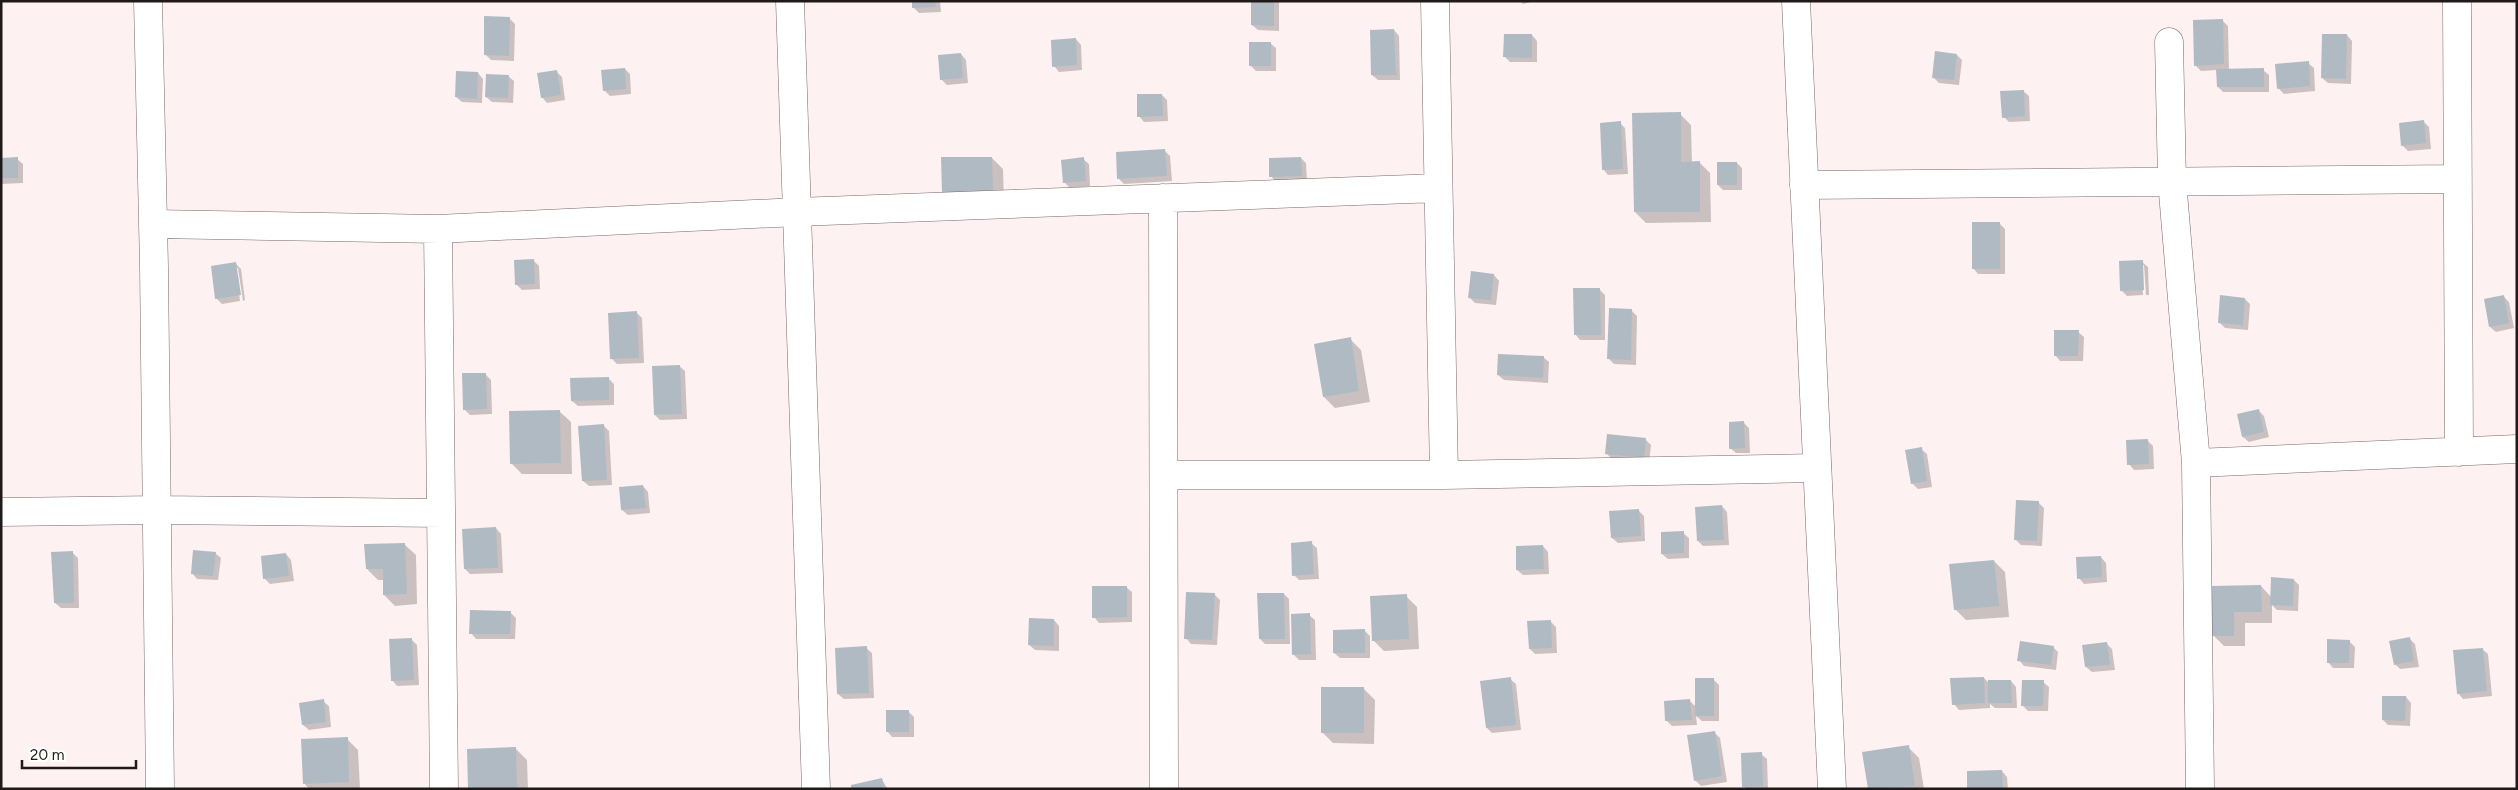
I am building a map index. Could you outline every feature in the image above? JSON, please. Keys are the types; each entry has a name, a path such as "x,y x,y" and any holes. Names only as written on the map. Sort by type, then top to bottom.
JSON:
{"street":[{"path":"148,1 153,224 160,789"},
{"path":"790,1 816,789"},
{"path":"1435,1 1444,475"},
{"path":"1796,1 1832,789"},
{"path":"2457,1 2456,179 2459,452"},
{"path":"2169,42 2172,181 2196,463 2200,789"},
{"path":"1804,185 2456,179"},
{"path":"153,224 438,229 797,212 1438,188"},
{"path":"1163,198 1164,789"},
{"path":"438,229 444,789"},
{"path":"2196,463 2517,449"},
{"path":"1164,475 1444,475 1817,468"},
{"path":"1,512 157,510 441,513"}],"building":[{"path":"912,1 935,1 936,7 912,8"},
{"path":"1251,1 1274,1 1274,26 1251,25"},
{"path":"484,16 510,17 509,56 484,55"},
{"path":"2223,19 2224,64 2194,66 2193,20"},
{"path":"1394,29 1396,75 1371,75 1370,30"},
{"path":"1504,34 1532,34 1532,58 1503,57"},
{"path":"2322,34 2347,34 2346,79 2321,78"},
{"path":"1076,38 1077,65 1052,67 1051,40"},
{"path":"1249,42 1271,42 1271,66 1249,66"},
{"path":"1935,51 1957,54 1954,80 1932,78"},
{"path":"961,53 963,78 940,80 938,55"},
{"path":"2309,61 2310,86 2277,89 2275,64"},
{"path":"625,68 626,89 603,91 601,70"},
{"path":"2264,68 2264,87 2217,87 2216,69"},
{"path":"557,70 561,95 541,98 537,73"},
{"path":"456,71 478,72 477,99 455,97"},
{"path":"486,74 509,75 508,98 485,97"},
{"path":"2024,90 2025,116 2002,118 2000,91"},
{"path":"1137,94 1162,94 1163,116 1137,117"},
{"path":"1681,112 1681,162 1700,161 1700,212 1634,212 1632,113"},
{"path":"2424,120 2426,143 2401,146 2399,123"},
{"path":"1621,121 1623,169 1602,170 1600,123"},
{"path":"1165,149 1167,176 1117,179 1116,152"},
{"path":"18,157 18,178 1,178 1,158"},
{"path":"941,157 992,157 993,191 942,193"},
{"path":"1084,157 1086,181 1063,183 1061,160"},
{"path":"1301,157 1302,176 1269,177 1269,158"},
{"path":"1717,162 1737,162 1737,185 1717,185"},
{"path":"1972,222 2000,222 2000,269 1972,269"},
{"path":"534,259 535,284 515,285 514,260"},
{"path":"2143,260 2144,290 2120,291 2119,261"},
{"path":"236,262 241,295 215,299 211,266"},
{"path":"1471,271 1494,274 1491,300 1468,298"},
{"path":"1573,288 1600,288 1601,335 1574,335"},
{"path":"2220,295 2245,298 2243,325 2218,323"},
{"path":"2504,295 2509,323 2489,327 2484,299"},
{"path":"1609,308 1632,309 1631,360 1607,359"},
{"path":"637,311 639,358 610,359 608,313"},
{"path":"2054,330 2079,330 2078,356 2054,356"},
{"path":"1351,337 1359,391 1323,397 1314,344"},
{"path":"1498,354 1544,356 1543,378 1497,375"},
{"path":"680,365 682,414 654,415 652,366"},
{"path":"462,373 486,373 487,409 463,410"},
{"path":"609,377 609,400 571,401 570,378"},
{"path":"2259,409 2264,432 2242,437 2237,414"},
{"path":"560,410 561,463 510,464 509,411"},
{"path":"1744,421 1745,448 1729,449 1729,422"},
{"path":"604,424 607,480 582,481 578,426"},
{"path":"1607,434 1646,438 1644,458 1605,454"},
{"path":"2148,439 2149,464 2127,465 2126,440"},
{"path":"1922,447 1927,481 1911,484 1905,450"},
{"path":"643,485 646,508 621,510 619,487"},
{"path":"2016,500 2039,501 2037,541 2014,540"},
{"path":"1722,505 1724,540 1697,541 1695,507"},
{"path":"1639,509 1641,536 1611,538 1609,511"},
{"path":"496,527 498,568 464,569 462,529"},
{"path":"1684,531 1684,553 1661,554 1661,532"},
{"path":"1312,541 1314,574 1292,576 1291,543"},
{"path":"405,543 407,594 383,595 383,569 366,569 364,544"},
{"path":"1543,545 1544,569 1516,570 1516,546"},
{"path":"193,550 216,552 213,576 191,574"},
{"path":"73,551 74,603 54,603 51,552"},
{"path":"286,553 289,576 263,579 261,556"},
{"path":"2101,556 2102,577 2077,579 2076,557"},
{"path":"1994,560 1999,606 1954,610 1949,564"},
{"path":"2271,577 2294,579 2293,606 2270,605"},
{"path":"2261,585 2262,612 2234,612 2234,636 2212,636 2211,586"},
{"path":"1092,586 1127,586 1127,617 1092,618"},
{"path":"1186,592 1215,593 1212,640 1184,639"},
{"path":"1257,593 1284,593 1285,639 1259,639"},
{"path":"1407,594 1409,639 1372,641 1370,596"},
{"path":"470,610 511,611 510,634 469,634"},
{"path":"1310,613 1311,654 1292,655 1291,614"},
{"path":"1029,618 1054,619 1054,646 1028,645"},
{"path":"1551,620 1552,648 1529,649 1527,621"},
{"path":"1365,629 1365,653 1333,653 1333,630"},
{"path":"2410,637 2414,661 2394,665 2389,641"},
{"path":"412,638 414,680 391,681 389,639"},
{"path":"2327,639 2350,640 2349,663 2327,663"},
{"path":"2020,641 2054,646 2051,665 2017,661"},
{"path":"2107,642 2110,665 2085,667 2082,645"},
{"path":"867,646 869,693 837,694 835,648"},
{"path":"2483,648 2487,691 2457,694 2453,650"},
{"path":"1511,677 1516,725 1486,728 1480,681"},
{"path":"1984,677 1985,703 1952,705 1950,678"},
{"path":"1695,678 1714,678 1714,716 1695,716"},
{"path":"1988,680 2011,680 2012,703 1988,703"},
{"path":"2022,680 2044,680 2043,706 2021,706"},
{"path":"1321,687 1364,687 1364,733 1321,733"},
{"path":"2382,696 2406,696 2405,721 2382,720"},
{"path":"324,699 326,722 302,725 299,703"},
{"path":"1690,699 1692,720 1665,721 1664,701"},
{"path":"886,710 909,710 909,732 886,732"},
{"path":"1715,731 1722,776 1694,781 1687,735"},
{"path":"348,737 349,782 303,784 301,739"},
{"path":"1909,745 1915,786 1868,789 1862,752"},
{"path":"516,747 517,789 468,789 467,749"},
{"path":"1762,752 1763,786 1742,787 1741,753"},
{"path":"2002,770 2003,789 1967,789 1967,771"},
{"path":"882,778 885,789 851,789 851,785"}]}
